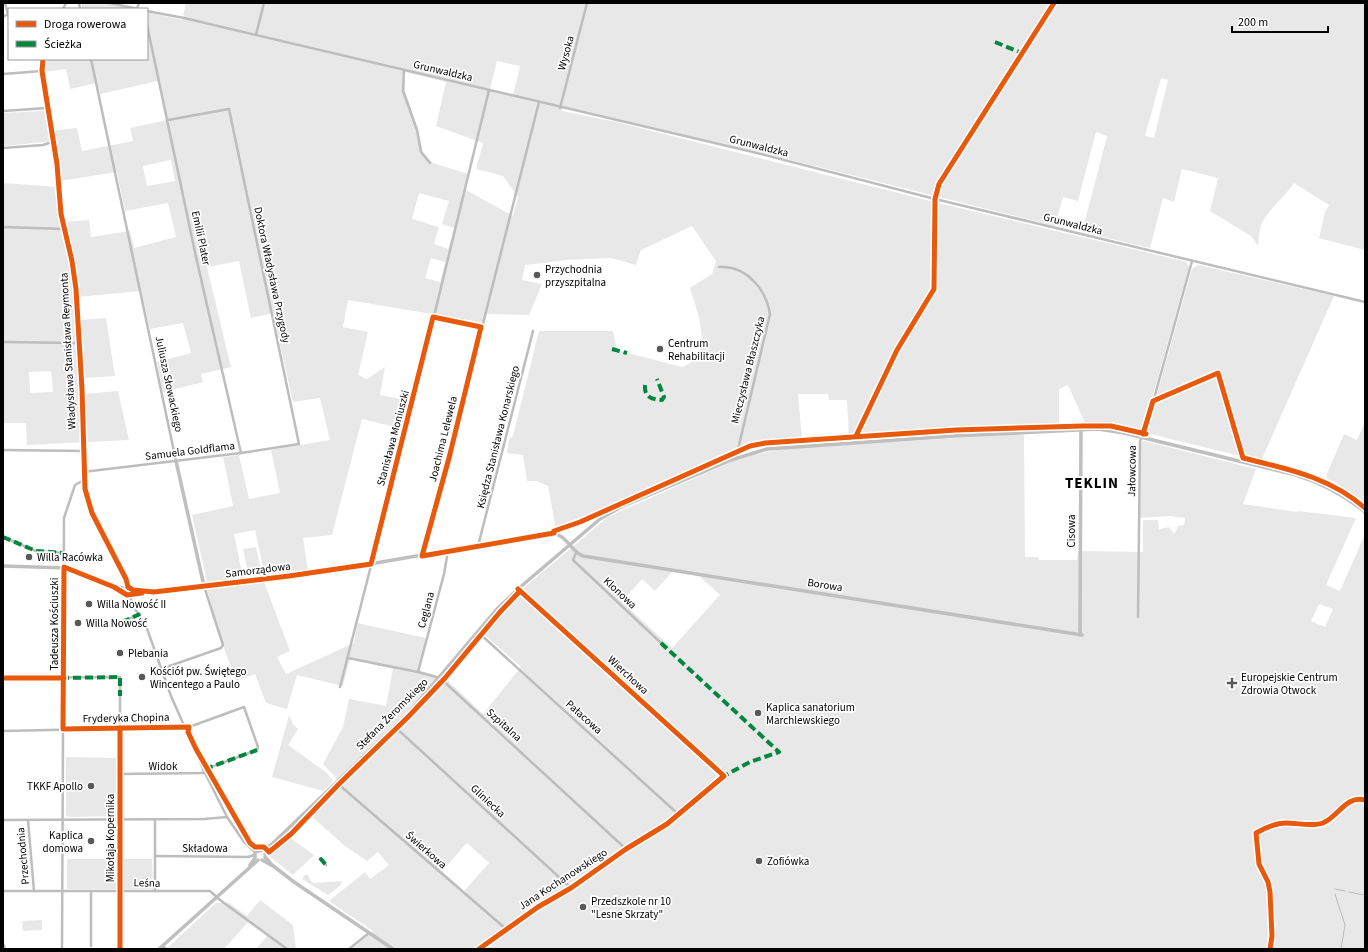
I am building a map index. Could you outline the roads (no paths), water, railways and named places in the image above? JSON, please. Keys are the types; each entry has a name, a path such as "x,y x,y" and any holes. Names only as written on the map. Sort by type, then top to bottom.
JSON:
{"street":[{"path":"3,17 8,14 5,3"},
{"path":"109,3 133,8"},
{"path":"256,35 264,3"},
{"name":"Wysoka","path":"560,108 587,3"},
{"name":"Grunwaldzka","path":"148,11 256,35 560,108 750,151 927,197 1365,302"},
{"name":"Emilii Plater","path":"148,30 196,257 241,453"},
{"name":"Władysława Stanisława Reymonta","path":"43,60 42,72 64,229 72,261 79,343 83,472 87,501 92,514 126,579 126,589"},
{"name":"Juliusza Słowackiego","path":"91,60 204,586 223,645 222,648 161,669"},
{"path":"404,70 404,91 417,130 421,152 430,163"},
{"path":"3,74 42,72"},
{"name":"Stanisława Moniuszki","path":"340,687 456,228 488,90"},
{"name":"Joachima Lelewela","path":"422,556 449,458 539,102"},
{"path":"3,111 47,108"},
{"name":"Doktora Władysława Przygody","path":"168,120 229,109 299,444"},
{"path":"3,148 43,145 52,142"},
{"path":"3,227 64,229"},
{"name":"Jałowcowa","path":"1138,617 1139,444 1145,431 1192,261"},
{"name":"Mieczysława Błaszczyka","path":"719,267 726,266 737,270 750,277 760,286 768,303 770,314 736,452 736,458"},
{"name":"Księdza Stanisława Konarskiego","path":"478,546 532,331"},
{"path":"3,342 79,343"},
{"name":"Stefana Żeromskiego","path":"163,948 395,726 440,678 498,608 570,544 600,519 621,506 736,458 775,448 1081,428 1112,430 1304,477 1337,492 1365,512"},
{"name":"Cisowa","path":"1081,428 1081,635"},
{"name":"Samuela Goldflama","path":"83,472 241,453 299,444"},
{"path":"3,450 83,451"},
{"name":"Tadeusza Kościuszki","path":"62,949 64,821 64,553 66,511 75,485 84,480"},
{"name":"Samorządowa","path":"131,593 204,586 371,564 551,533 563,537 570,544"},
{"path":"3,537 36,551 64,553"},
{"path":"570,544 576,553"},
{"name":"Ceglana","path":"418,672 445,569 448,551"},
{"name":"Borowa","path":"576,553 583,556 632,564 1081,635"},
{"name":"Klonowa","path":"576,553 573,560 661,643"},
{"path":"3,566 64,567 114,588 126,589 131,593 145,623 183,727 227,817 244,842 272,865 393,949"},
{"path":"126,589 131,593"},
{"name":"Wierchowa","path":"518,589 724,776"},
{"path":"122,622 140,614"},
{"name":"Pałacowa","path":"478,633 678,814"},
{"name":"Szpitalna","path":"348,658 440,678 626,849"},
{"name":"Mikołaja Kopernika","path":"64,678 120,677 120,949"},
{"path":"3,678 64,678"},
{"name":"Fryderyka Chopina","path":"3,731 189,727 244,707 258,747 257,750 203,770"},
{"name":"Gliniecka","path":"395,726 571,888"},
{"name":"Widok","path":"120,774 205,774"},
{"name":"Świerkowa","path":"337,783 506,929"},
{"name":"Jana Kochanowskiego","path":"479,949 538,907 571,888 626,849 667,824 678,814"},
{"path":"3,820 64,821 227,817"},
{"path":"155,819 155,891"},
{"name":"Przechodnia","path":"28,820 34,891"},
{"name":"Składowa","path":"154,856 260,856"},
{"path":"320,858 326,865"},
{"name":"Leśna","path":"3,891 210,891 216,896"},
{"path":"90,891 91,946"},
{"path":"216,896 287,949"},
{"path":"349,949 369,933"},
{"path":"3,943 5,949"}],"waterway":[{"path":"1335,889 1345,891"},
{"path":"1349,892 1364,895"},
{"path":"1335,894 1345,925 1341,949"}],"place":[{"name":"Przychodnia przyszpitalna","path":"537,275"},
{"name":"Centrum Rehabilitacji","path":"660,349"},
{"name":"Willa Racówka","path":"29,557"},
{"name":"Willa Nowość II","path":"89,604"},
{"name":"Willa Nowość","path":"78,623"},
{"name":"Plebania","path":"120,653"},
{"name":"Kościół pw. Świętego Wincentego a Paulo","path":"142,677"},
{"name":"Europejskie Centrum Zdrowia Otwock","path":"1232,683"},
{"name":"Kaplica sanatorium Marchlewskiego","path":"758,713"},
{"name":"TKKF Apollo","path":"91,786"},
{"name":"Kaplica domowa","path":"91,841"},
{"name":"Zofiówka","path":"759,861"},
{"name":"Przedszkole nr 10 \"Lesne Skrzaty\"","path":"583,907"}],"district":[{"name":"TEKLIN","path":"1092,483"}]}
